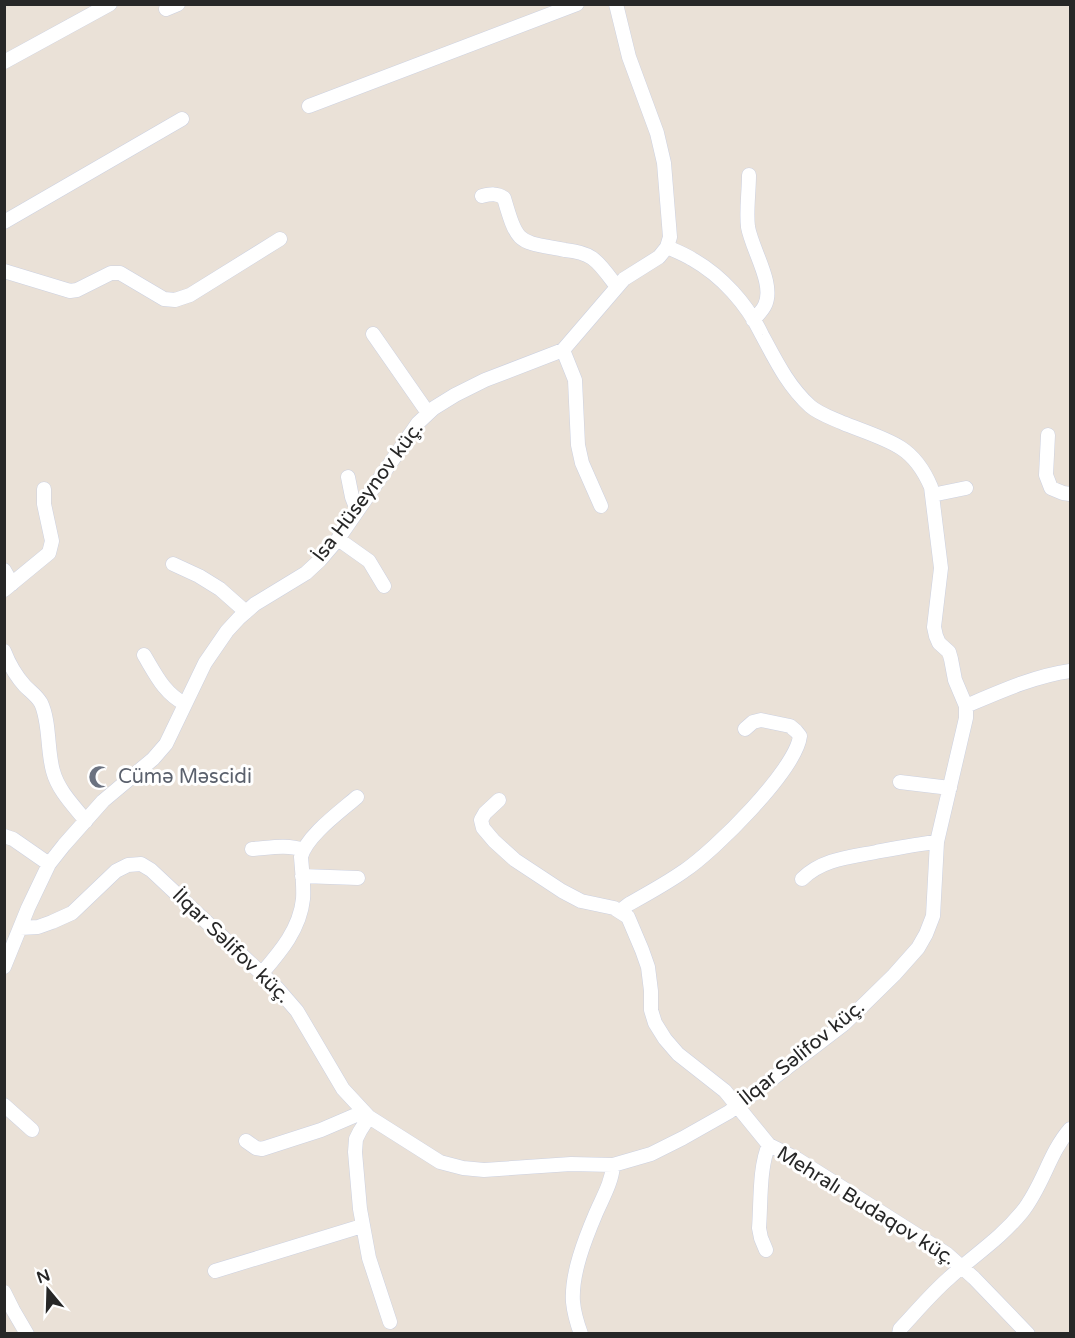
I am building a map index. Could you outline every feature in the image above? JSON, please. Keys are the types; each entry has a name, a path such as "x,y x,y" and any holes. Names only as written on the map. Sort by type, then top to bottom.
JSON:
{"street":[{"path":"4,62 110,4"},
{"path":"309,106 577,4"},
{"path":"616,4 629,57 657,133 664,163 670,237 667,247 691,258 730,289 762,334 781,371 812,408 901,448 913,458 927,477 931,488 941,568 934,627 939,643 949,652 955,680 966,706 1006,689 1046,676 1071,671"},
{"path":"4,222 183,119"},
{"path":"749,175 748,226 768,292 765,306 753,320"},
{"path":"482,196 493,194 504,198 513,228 519,237 528,243 576,252 594,259 617,287"},
{"path":"4,272 70,291 77,290 111,273 120,273 164,299 175,300 190,295 280,239"},
{"name":"İsa Hüseynov küç.","path":"4,967 49,864 103,801 153,759 166,744 209,656 226,632 246,612 306,573 320,560 338,539 418,423 428,413 455,395 563,350 624,279 659,257 667,247"},
{"path":"373,334 428,413"},
{"path":"563,350 575,380 582,463 601,506"},
{"path":"1048,435 1046,475 1051,488 1071,494"},
{"path":"348,477 357,510"},
{"path":"932,495 966,488"},
{"path":"4,570 8,587 49,553 52,541 44,504 44,489"},
{"path":"338,539 369,561 384,586"},
{"path":"173,564 220,589 246,612"},
{"path":"4,651 16,676 40,703 44,713 53,771 67,797 86,821"},
{"path":"144,655 163,687 185,704"},
{"name":"İlqar Səlifov küç.","path":"20,928 38,927 72,913 116,871 128,865 141,864 151,870 277,988 297,1011 344,1089 366,1115 440,1162 464,1168 484,1170 570,1164 613,1165 651,1154 729,1113 844,1024 918,948 933,916 938,842 966,718 966,706"},
{"path":"500,800 485,813 481,820 483,828 494,841 515,860 562,891 581,901 620,911 685,871 706,854 735,826 779,776 799,744 800,736 790,726 761,720 753,722 745,729"},
{"path":"900,782 950,788"},
{"path":"262,973 283,948 296,924 303,900 301,856 303,850 314,836 357,797"},
{"path":"4,836 13,839 49,864"},
{"path":"802,879 809,872 833,860 918,843 938,842"},
{"path":"252,849 295,847 303,850"},
{"path":"302,876 358,878"},
{"name":"Mehralı Budaqov küç.","path":"620,911 628,916 648,968 651,1010 655,1023 678,1054 717,1084 769,1145 797,1159 947,1254 1029,1334"},
{"path":"4,1105 32,1130"},
{"path":"246,1141 262,1149 366,1115"},
{"path":"366,1115 356,1139 355,1152 362,1226 369,1258 390,1322"},
{"path":"899,1334 900,1329 939,1287 1010,1227 1037,1191 1054,1152 1071,1129"},
{"path":"766,1250 759,1228 763,1166 769,1145"},
{"path":"581,1334 575,1317 573,1301 575,1280 582,1250 612,1176 613,1165"},
{"path":"215,1271 362,1226"},
{"path":"4,1292 27,1334"}],"place":[{"name":"Cümə Məscidi","path":"100,777"}]}
